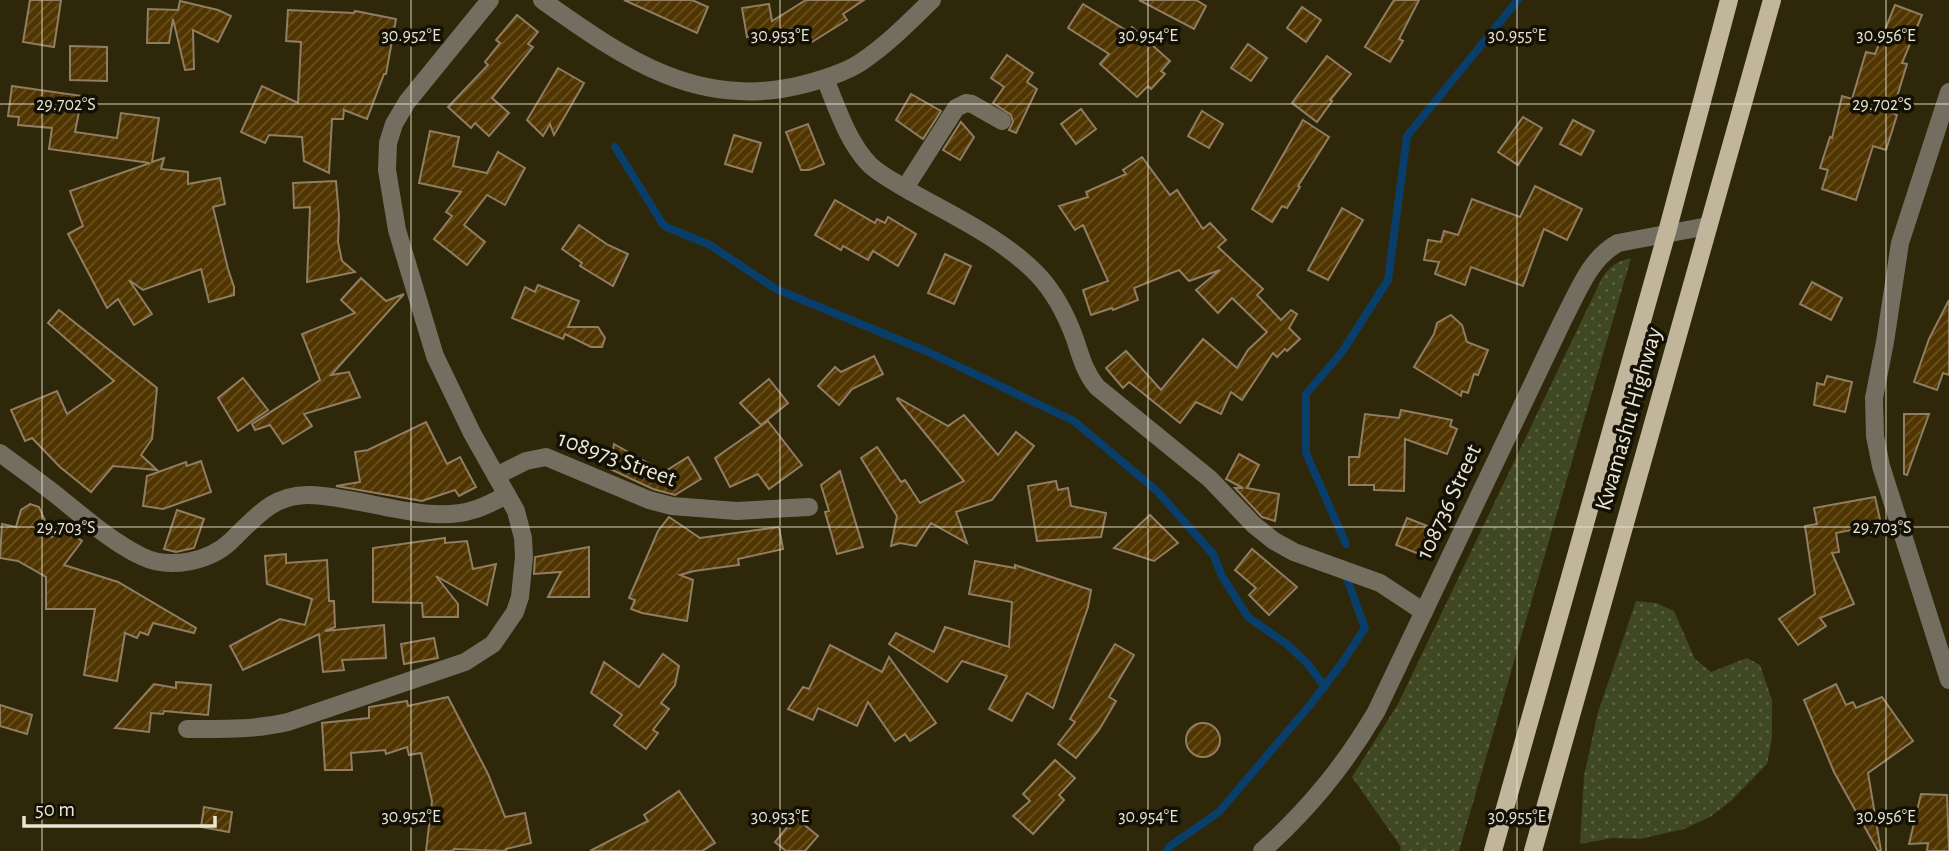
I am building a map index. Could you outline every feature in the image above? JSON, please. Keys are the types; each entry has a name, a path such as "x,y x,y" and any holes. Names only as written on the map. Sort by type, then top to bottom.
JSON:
{"main road":[{"name":"Kwamashu Highway","path":"1493,851 1667,232 1729,0"},
{"name":"Kwamashu Highway","path":"1533,851 1772,0"}],"street":[{"path":"187,729 240,729 288,722 465,662 493,644 515,612 523,581 523,538 516,510 445,380 435,355 397,230 387,170 391,134 407,102 491,0"},
{"path":"542,0 602,43 637,64 672,79 712,89 750,92 782,90 825,79 862,62 895,36 932,0"},
{"path":"825,79 845,127 869,164 991,238 1027,265 1055,298 1074,337 1088,377 1097,387 1210,479 1254,525 1274,541 1294,552 1380,583 1424,611"},
{"path":"1949,92 1900,243 1874,398 1875,436 1881,466 1949,680"},
{"path":"905,188 956,107 972,104 1002,121"},
{"name":"108736 Street","path":"1262,851 1330,782 1376,712 1563,320 1596,260 1618,243 1708,226"},
{"path":"0,453 95,526 133,551 143,557 167,562 189,562 207,557 223,548 271,503 287,498 328,496 428,513 455,513 473,510 507,495"},
{"name":"108973 Street","path":"496,476 526,461 547,457 649,500 672,506 737,511 809,507"}],"green space":[{"path":"1631,258 1459,851 1400,851 1401,847 1352,777 1398,704 1602,278 1614,265"},
{"path":"1636,601 1656,603 1674,611 1695,659 1711,672 1747,658 1760,665 1772,700 1772,738 1767,764 1732,800 1710,817 1684,829 1640,839 1612,838 1580,844 1584,776 1598,712"}],"building":[{"path":"30,0 61,0 54,47 23,42"},
{"path":"624,0 692,0 708,7 697,33"},
{"path":"806,0 864,0 843,14 847,20 812,42 802,27 747,37 742,8 769,4 772,21"},
{"path":"1139,0 1196,0 1206,6 1194,29"},
{"path":"1394,0 1419,0 1399,39 1403,41 1390,62 1365,47"},
{"path":"180,1 231,16 218,42 193,30 194,69 185,70 173,19 169,43 147,43 148,9 178,10"},
{"path":"1083,4 1129,32 1132,27 1170,61 1161,71 1165,74 1151,89 1148,86 1137,97 1100,64 1109,54 1068,28"},
{"path":"1895,5 1922,15 1902,63 1907,64 1892,113 1897,115 1886,150 1873,146 1856,200 1822,189 1828,170 1820,168 1830,137 1832,138 1842,96 1852,99 1866,52 1875,54"},
{"path":"1302,7 1321,20 1306,42 1287,28"},
{"path":"288,10 355,11 396,19 386,74 367,119 344,110 343,119 332,119 329,173 304,161 302,137 269,135 265,143 241,132 262,86 298,103 301,42 286,41"},
{"path":"517,15 538,32 528,44 533,47 492,98 509,113 489,136 475,123 471,128 448,107 488,65 485,62 500,43 496,40"},
{"path":"1248,44 1267,58 1251,81 1231,68"},
{"path":"70,46 107,47 107,81 70,80"},
{"path":"1007,55 1033,73 1027,82 1037,89 1016,133 1009,130 1013,122 1011,115 993,103 1004,87 991,78"},
{"path":"1327,56 1351,74 1330,100 1332,101 1317,122 1292,103"},
{"path":"558,68 584,83 554,135 550,124 543,136 527,120"},
{"path":"12,86 82,96 75,132 117,138 121,113 159,118 152,162 164,158 161,169 188,172 188,184 220,178 225,204 213,207 234,295 209,302 201,269 143,290 129,280 152,314 134,325 118,299 107,308 68,234 83,226 70,191 150,163 49,149 52,128 18,125 19,117 8,116"},
{"path":"911,94 941,111 923,139 896,120"},
{"path":"1081,109 1096,129 1076,144 1061,124"},
{"path":"1202,111 1223,124 1209,148 1188,136"},
{"path":"1523,117 1542,128 1518,165 1498,152"},
{"path":"1303,120 1329,137 1287,208 1282,206 1272,222 1252,209"},
{"path":"1573,120 1594,131 1581,155 1560,144"},
{"path":"961,122 974,137 960,160 943,150"},
{"path":"808,124 824,164 801,170 786,132"},
{"path":"430,131 459,137 453,166 487,173 498,152 525,168 505,205 487,195 464,225 485,242 467,265 434,239 452,216 446,212 461,192 419,183"},
{"path":"734,135 761,143 752,172 725,164"},
{"path":"1142,157 1170,195 1177,190 1203,229 1210,223 1226,240 1218,247 1263,289 1257,295 1281,320 1291,310 1297,314 1289,328 1300,339 1277,357 1273,353 1242,400 1231,392 1221,414 1196,402 1180,423 1129,382 1123,388 1106,368 1126,351 1161,390 1203,339 1237,368 1248,350 1267,332 1232,298 1218,313 1196,290 1220,270 1189,281 1179,270 1134,288 1138,300 1091,315 1083,290 1108,281 1083,225 1075,230 1059,206 1088,197 1086,192 1126,174 1123,170"},
{"path":"336,181 338,242 342,261 355,272 307,282 310,207 294,208 293,183"},
{"path":"1535,186 1582,209 1567,240 1544,229 1523,286 1471,267 1465,285 1435,274 1439,262 1424,260 1428,240 1441,242 1444,231 1458,235 1472,199 1520,217"},
{"path":"835,200 875,223 877,219 885,223 888,217 916,234 898,266 873,251 868,260 843,246 841,250 815,235"},
{"path":"1342,208 1363,220 1328,280 1308,270"},
{"path":"579,225 608,245 628,254 613,286 580,266 582,263 562,249"},
{"path":"945,254 971,266 954,304 928,293"},
{"path":"361,278 386,301 404,294 331,375 349,372 360,397 304,414 312,426 283,444 270,425 255,430 252,424 320,380 302,334 355,313 341,300"},
{"path":"1812,282 1842,298 1831,320 1800,304"},
{"path":"538,285 579,301 568,327 598,327 605,338 602,347 591,347 565,334 563,339 512,318 525,287 535,292"},
{"path":"1949,300 1949,375 1943,373 1937,390 1914,382 1929,339"},
{"path":"59,310 157,388 152,439 141,455 157,470 113,466 91,492 60,467 32,438 25,441 11,410 57,391 67,414 114,381 48,323"},
{"path":"1451,315 1462,325 1467,342 1488,350 1478,375 1474,374 1468,393 1462,391 1461,396 1414,367 1434,334 1437,323"},
{"path":"874,356 883,374 852,389 839,405 818,386 835,367 841,372"},
{"path":"1827,376 1852,382 1845,412 1814,405 1817,383 1824,385"},
{"path":"243,378 268,410 238,431 218,398"},
{"path":"769,379 788,403 761,425 740,403"},
{"path":"898,398 948,426 964,415 998,455 1016,432 1034,446 992,500 956,512 967,543 931,523 916,546 900,543 891,546 897,516 861,458 877,447 901,482 905,480 920,503 964,481"},
{"path":"1401,410 1452,420 1450,426 1457,429 1447,454 1405,439 1404,491 1374,490 1374,485 1349,485 1349,457 1359,457 1365,414 1399,418"},
{"path":"1904,414 1929,414 1907,475 1904,474"},
{"path":"768,421 802,465 769,489 758,474 730,487 715,458"},
{"path":"426,422 447,464 460,457 476,487 459,496 455,490 422,501 336,486 360,482 355,452 368,450"},
{"path":"614,444 664,472 688,457 701,479 675,495 653,489 610,469"},
{"path":"1239,454 1259,465 1247,488 1279,494 1275,521 1262,517 1235,488 1243,488 1226,479"},
{"path":"201,461 211,492 163,509 143,506 147,476 186,462 187,466"},
{"path":"840,471 863,547 837,554 825,512 829,511 821,485"},
{"path":"1056,481 1058,490 1068,488 1071,506 1106,513 1101,537 1037,541 1028,486"},
{"path":"1875,497 1881,524 1836,533 1839,552 1832,553 1854,604 1820,618 1826,626 1798,645 1779,619 1815,594 1805,526 1817,524 1814,508"},
{"path":"30,504 39,507 52,537 61,525 82,541 64,565 118,582 196,628 194,633 153,623 148,635 140,632 137,638 125,633 117,681 84,675 95,609 46,609 46,577 18,561 0,558 2,524 16,527 21,510"},
{"path":"177,510 204,519 194,548 176,552 164,549"},
{"path":"1150,515 1178,543 1154,561 1114,548"},
{"path":"669,517 700,538 779,527 783,549 738,559 739,565 680,575 693,580 687,621 642,613 631,609 635,600 629,598 658,531"},
{"path":"1407,518 1430,527 1419,554 1396,545"},
{"path":"445,538 445,543 467,541 473,569 496,564 487,605 436,576 458,604 458,617 423,617 422,603 373,602 373,548"},
{"path":"589,547 589,597 548,597 561,572 534,574 535,557"},
{"path":"1252,549 1297,587 1269,615 1249,595 1256,588 1235,570"},
{"path":"286,554 286,563 327,560 329,601 334,601 335,627 325,631 384,625 386,658 342,660 344,670 323,672 319,634 243,670 230,646 280,619 305,625 312,599 267,584 265,556"},
{"path":"975,561 1015,568 1015,565 1091,590 1088,607 1053,708 1027,693 1012,721 989,709 1007,676 962,661 947,682 889,644 896,633 934,652 945,627 1009,647 1012,602 969,594"},
{"path":"434,638 438,658 404,664 401,644"},
{"path":"1115,644 1134,655 1109,697 1116,701 1099,730 1076,758 1058,744 1075,722 1070,719"},
{"path":"830,645 882,672 889,657 936,723 910,741 905,734 895,741 868,702 857,726 818,708 813,720 788,709 803,687 809,689"},
{"path":"663,654 679,666 675,685 661,703 669,709 653,730 658,733 646,749 614,725 622,715 591,693 604,662 639,687"},
{"path":"176,682 211,685 208,715 164,711 163,714 151,713 149,732 115,728 154,684 176,688"},
{"path":"1836,684 1846,705 1853,702 1856,708 1882,697 1913,741 1868,773 1881,851 1878,851 1834,772 1804,700"},
{"path":"448,697 488,774 505,817 525,813 531,843 506,851 426,851 432,801 421,753 409,755 407,747 386,754 385,750 351,753 352,770 325,770 322,723 369,718 369,707 407,701 408,706"},
{"path":"0,705 32,715 27,734 0,726"},
{"path":"1203,723 1215,728 1220,740 1215,752 1203,757 1191,752 1186,740 1191,728"},
{"path":"1055,760 1075,778 1059,795 1064,800 1033,834 1013,816 1030,801 1023,794"},
{"path":"679,791 715,843 702,851 590,851 648,821 644,815"},
{"path":"1921,794 1947,795 1949,851 1927,851 1928,843 1909,844"},
{"path":"204,807 232,812 229,832 201,827"},
{"path":"797,819 818,836 805,851 786,851 775,842"}],"waterway":[{"path":"1346,544 1306,453 1306,394 1342,352 1388,280 1407,136 1518,0"},
{"path":"615,147 664,226 710,245 776,289 926,351 1074,421 1157,491 1213,554 1222,576 1248,617 1288,645 1307,663 1325,687"},
{"path":"1167,851 1170,846 1219,812 1310,705 1365,628 1346,576"}]}
